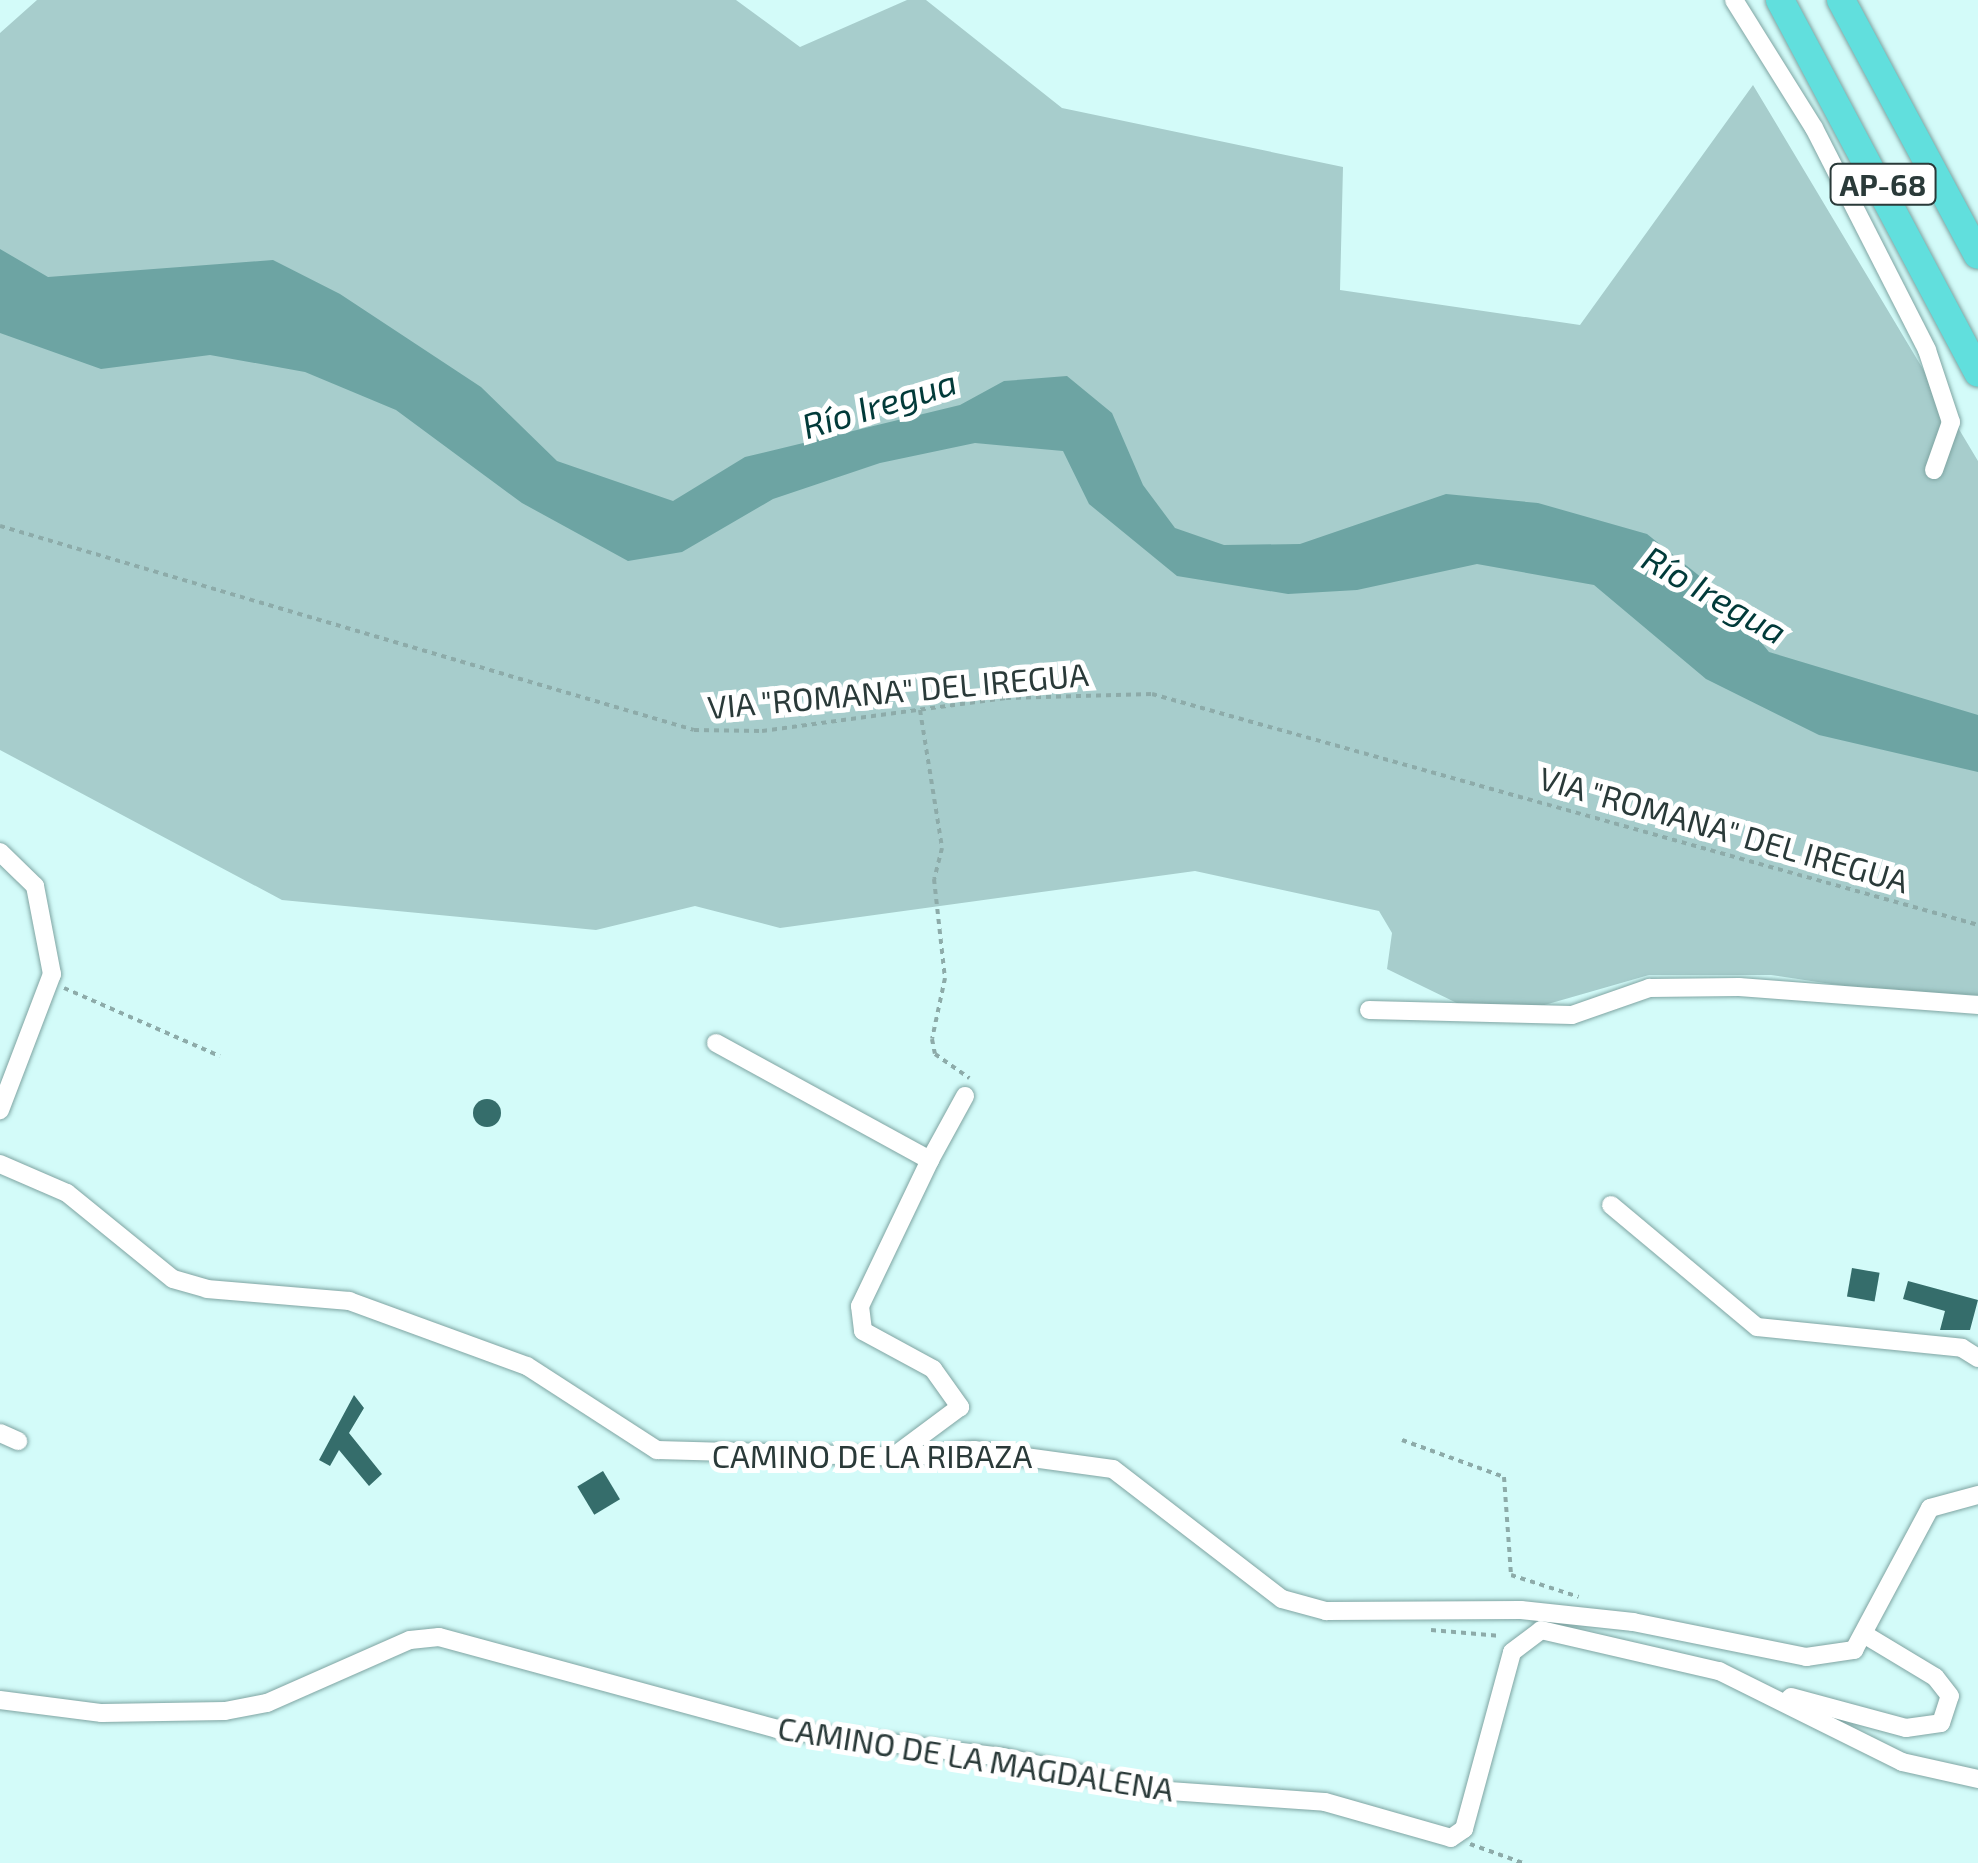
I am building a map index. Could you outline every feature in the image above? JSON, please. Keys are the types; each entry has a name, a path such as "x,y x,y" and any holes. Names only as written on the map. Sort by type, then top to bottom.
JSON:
{"highway":[{"path":"1770,0 1840,104"},
{"name":"AP-68","path":"1780,0 1840,104 1978,373"},
{"name":"AP-68","path":"1843,0 1978,255"}],"street":[{"path":"1734,0 1814,128 1927,350 1952,422 1934,470"},
{"path":"0,852 35,886 50,931 50,982 0,1110"},
{"path":"1368,1010 1572,1015 1649,988 1739,987 1978,1005"},
{"path":"716,1043 930,1160"},
{"path":"894,1456 960,1407 932,1369 863,1332 860,1306 965,1096"},
{"name":"CAMINO DE LA RIBAZA","path":"0,1164 67,1193 173,1279 206,1290 350,1301 526,1366 657,1450 894,1456 1007,1452 1113,1469 1282,1599 1389,1616 1521,1610 1604,1617 1806,1656 1854,1650 1867,1636"},
{"path":"1611,1205 1757,1327 1962,1348 1978,1358"},
{"path":"0,1433 18,1441"},
{"path":"1451,1838 1464,1829 1521,1639 1541,1630 1562,1632 1906,1728 1941,1723 1950,1696 1934,1677 1867,1636 1930,1508 1978,1495"},
{"name":"CAMINO DE LA MAGDALENA","path":"0,1700 102,1713 225,1712 283,1697 410,1640 439,1637 812,1736 1003,1757 1156,1790 1325,1802 1451,1838"},
{"path":"1754,1686 1902,1762 1978,1779"}],"path":[{"name":"VIA \"ROMANA\" DEL IREGUA","path":"0,526 694,730 762,731 920,710 1152,694 1978,924"},
{"path":"920,710 942,848 934,879 945,978 932,1039 935,1054 969,1078 965,1096"},
{"path":"50,982 220,1056"},
{"path":"1402,1440 1504,1477 1514,1578 1591,1602"},
{"path":"1389,1616 1397,1626 1521,1639"},
{"path":"1451,1838 1523,1863"}],"shaded area":[{"path":"37,0 736,0 800,47 907,0 926,0 1062,108 1343,167 1340,290 1580,325 1753,85 1978,461 1978,995 1891,993 1771,975 1649,975 1541,1006 1463,1006 1387,969 1392,933 1379,911 1195,871 780,928 695,906 596,930 282,900 0,750 0,33"}],"water":[{"name":"Río Iregua","path":"0,249 48,277 273,260 340,294 481,387 557,461 673,501 745,457 960,405 1004,381 1067,376 1112,413 1143,485 1175,528 1224,545 1300,544 1446,494 1538,503 1647,534 1722,594 1769,652 1978,715 1978,772 1819,735 1706,679 1594,585 1477,564 1357,590 1288,594 1177,576 1089,504 1063,451 975,443 880,463 773,499 682,552 628,561 522,503 396,410 305,372 210,355 101,369 0,333"}],"building":[{"path":"487,1099 497,1103 501,1113 497,1123 487,1127 477,1123 473,1113 477,1103"},
{"path":"1852,1268 1880,1273 1875,1301 1847,1297"},
{"path":"1908,1281 1978,1300 1970,1330 1940,1330 1945,1311 1903,1299"},
{"path":"354,1395 364,1408 349,1433 382,1474 369,1486 339,1450 330,1466 319,1460"},
{"path":"603,1471 620,1499 594,1515 577,1486"}]}
